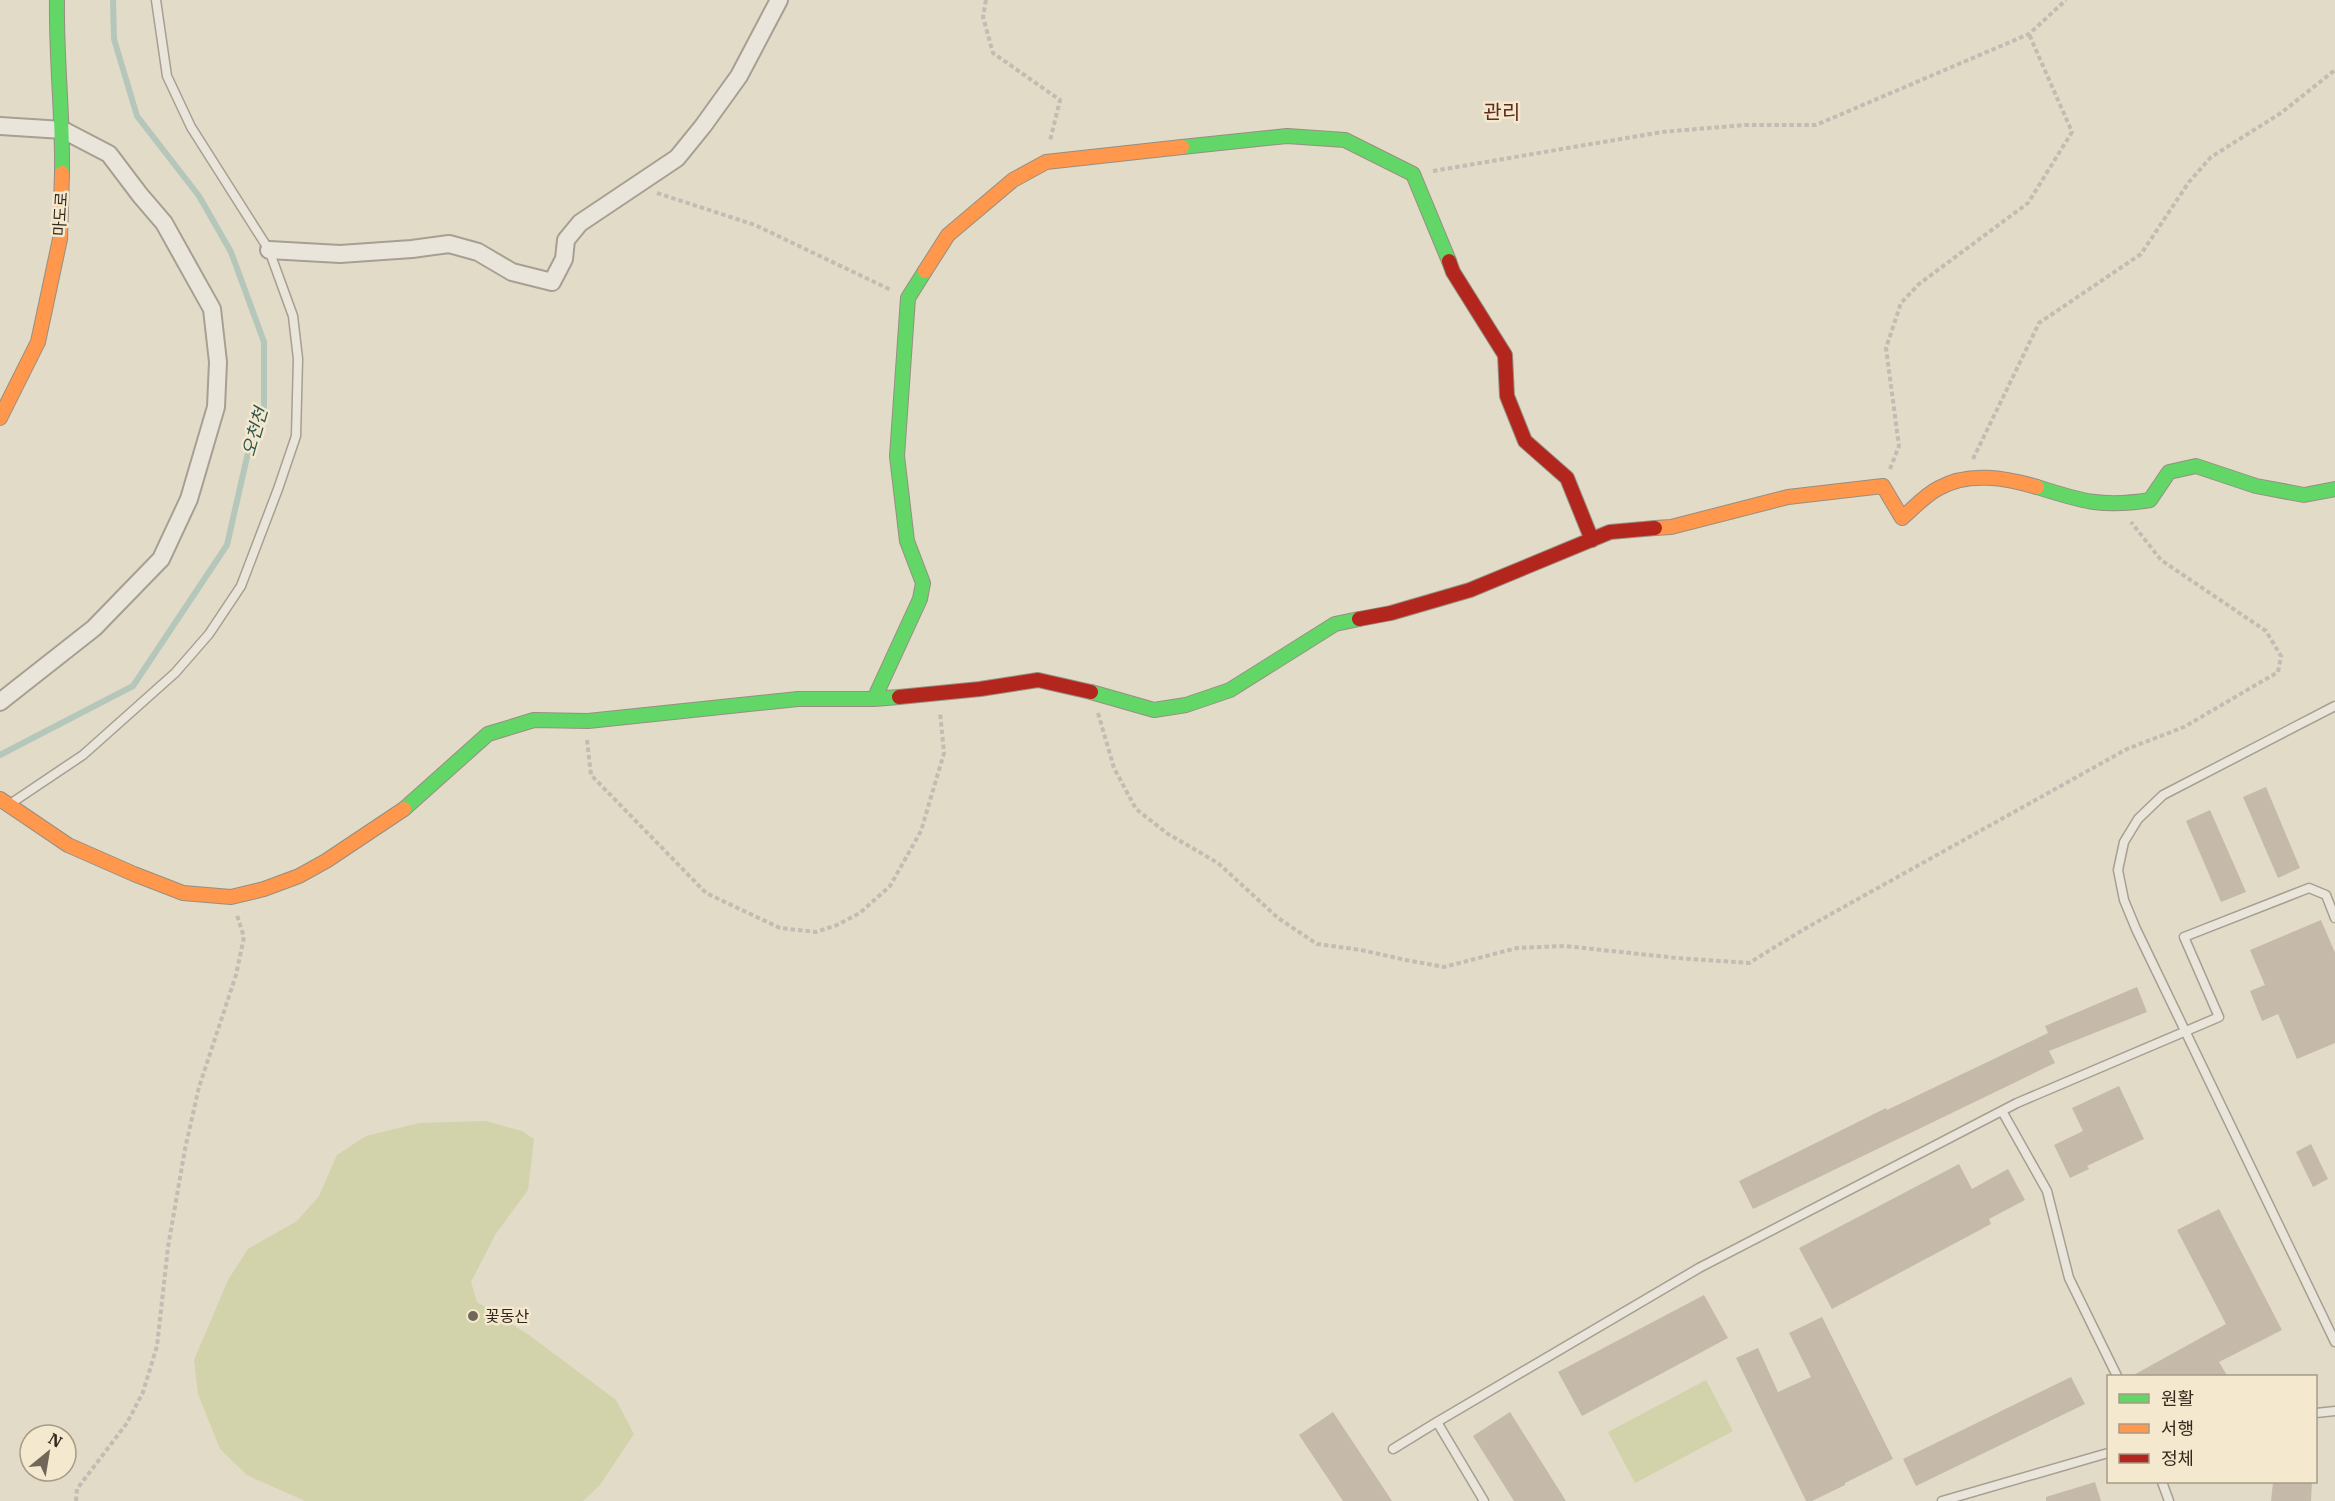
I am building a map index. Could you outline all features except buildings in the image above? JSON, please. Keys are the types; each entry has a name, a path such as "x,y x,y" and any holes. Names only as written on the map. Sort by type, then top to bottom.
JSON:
{"street":[{"name":"마도로","path":"0,418 38,342 60,239 63,130 56,44 57,0"},
{"path":"269,250 340,254 449,244 478,252 512,272 552,282 564,259 566,240 580,223 677,158 704,126 739,76 779,0"},
{"path":"0,126 63,130 109,154 164,223 212,309 218,362 216,407 189,499 161,559 94,628 0,702"},
{"path":"874,699 920,599 923,583 907,541 897,456 908,298 948,236 1013,180 1046,162 1287,136 1345,140 1413,174 1453,272 1505,355 1507,396 1525,441 1567,478 1592,540"},
{"path":"3,805 68,844 134,874 183,893 231,897 290,879 326,861 402,811 488,734 534,720 588,721 798,699 874,699 980,689 1038,680 1092,692 1154,710 1186,705 1230,690 1335,624 1391,613 1470,590 1610,532 1671,526 1788,497 1882,486 1902,518 1941,486 1966,479 2021,482 2071,497 2113,505 2150,500 2169,472 2196,466 2256,486 2304,495 2335,489"}],"lane":[{"path":"3,805 83,755 175,673 209,634 241,586 279,489 296,436 298,359 293,316 269,250 191,127 167,76 156,0"},
{"path":"2335,706 2163,795 2138,819 2124,842 2118,870 2124,900 2335,1342"},
{"path":"1393,1449 1699,1268 2002,1111 2186,1029 2219,1017 2184,937 2309,888 2326,895 2335,918"},
{"path":"2002,1111 2047,1191 2070,1278 2116,1375"},
{"path":"2317,1413 2335,1411"},
{"path":"1437,1422 1484,1501"},
{"path":"1942,1501 2107,1454"},
{"path":"2162,1483 2169,1501"}],"path":[{"path":"986,0 982,17 993,53 1060,100 1046,162"},
{"path":"1413,174 1662,132 1745,125 1816,125 2029,34 2066,0"},
{"path":"1882,486 1899,446 1886,348 1900,303 1920,284 2028,203 2072,132 2029,34"},
{"path":"1966,479 1968,470 2039,323 2141,254 2189,182 2211,157 2281,113 2335,70"},
{"path":"636,186 755,225 908,298"},
{"path":"1092,692 1114,768 1136,809 1168,834 1218,863 1278,918 1317,944 1361,950 1444,967 1517,948 1565,946 1749,963 1816,922 2127,749 2184,727 2278,672 2281,656 2266,631 2161,560 2128,518 2113,505"},
{"path":"588,721 587,744 591,775 706,893 780,928 816,932 837,925 860,913 890,886 921,831 944,753 938,692"},
{"path":"76,1501 77,1489 127,1423 143,1392 157,1346 168,1247 185,1149 199,1087 236,975 244,937 231,897"}],"green space":[{"path":"485,1121 522,1131 534,1139 528,1190 495,1235 471,1282 477,1302 529,1335 616,1400 634,1434 600,1485 583,1501 305,1501 247,1475 220,1449 198,1394 194,1360 228,1280 248,1249 297,1221 319,1196 337,1155 366,1136 419,1123"},
{"path":"1706,1380 1733,1431 1635,1483 1608,1432"}],"waterway":[{"name":"오천천","path":"0,755 133,686 227,545 247,457 264,407 264,342 231,252 199,196 137,116 114,39 113,0"}],"traffic: fast":[{"path":"57,0 62,173"},
{"path":"1182,147 1287,136 1345,140 1413,174 1449,261"},
{"path":"874,699 920,599 923,583 907,541 897,456 908,298 925,271"},
{"path":"2037,487 2092,502 2119,503 2150,500 2169,472 2196,466 2256,486 2304,495 2335,489"},
{"path":"1091,692 1154,710 1186,705 1230,690 1335,624 1359,619"},
{"path":"404,809 488,734 534,720 588,721 798,699 899,697"}],"traffic: slow":[{"path":"925,271 948,235 1013,180 1046,162 1182,147"},
{"path":"0,418 38,342 60,239 62,173"},
{"path":"1655,528 1671,527 1788,497 1883,486 1902,518 1934,491 1963,479 2000,479 2037,487"},
{"path":"0,799 68,845 134,874 183,893 231,897 264,889 299,876 326,861 404,809"}],"traffic: jam":[{"path":"1449,261 1453,272 1505,355 1507,396 1525,441 1567,478 1592,540"},
{"path":"1359,619 1391,613 1470,590 1610,532 1655,528"},
{"path":"899,697 980,689 1038,680 1091,692"}],"place":[{"name":"꽃동산","path":"473,1316"}],"district":[{"name":"관리","path":"1502,112"}]}
